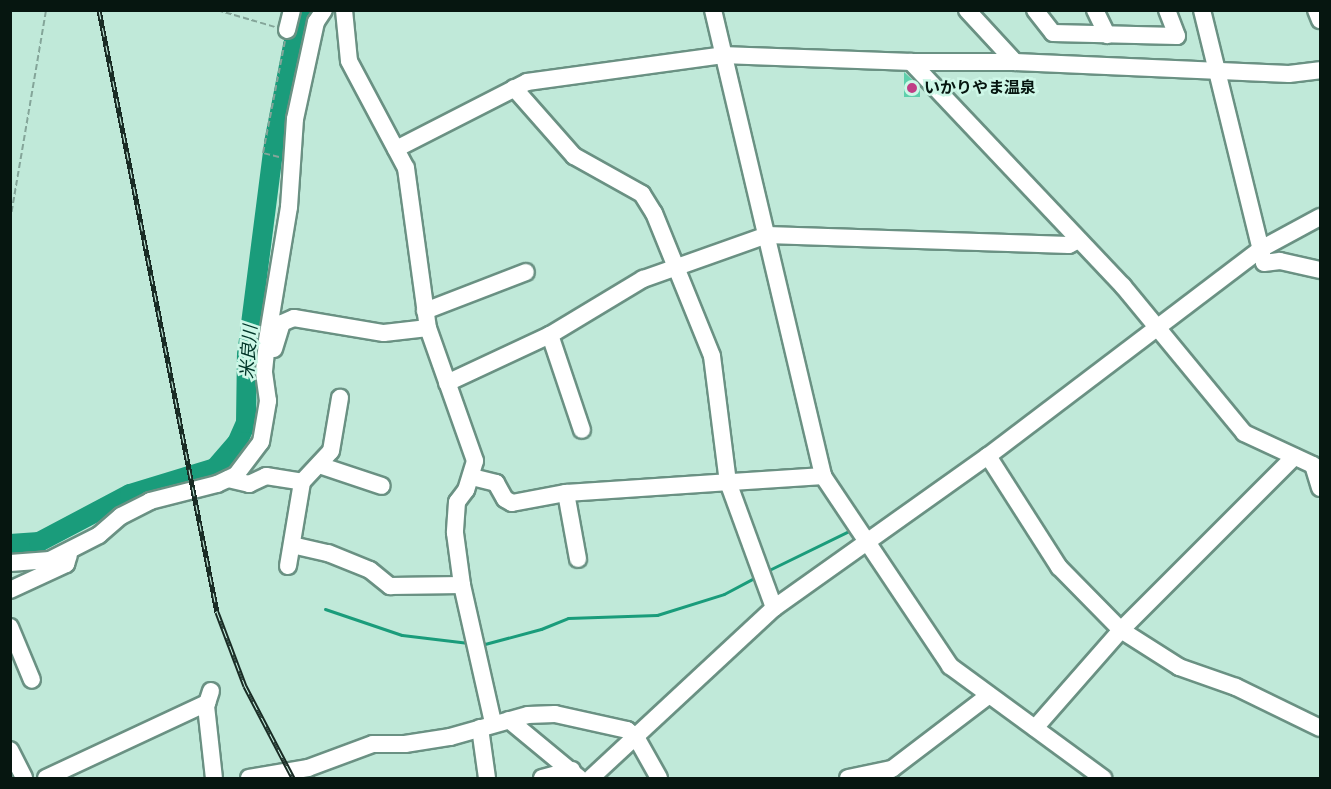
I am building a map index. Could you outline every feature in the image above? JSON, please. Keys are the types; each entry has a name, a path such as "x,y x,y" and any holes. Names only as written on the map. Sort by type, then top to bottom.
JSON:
{"street":[{"path":"287,30 292,10"},
{"path":"10,563 41,561 70,552 121,516 150,501 193,493 228,479 250,460 261,442 268,401 264,371 294,161 295,119 316,22 324,10"},
{"path":"344,10 349,61 406,168 427,320 475,461 472,477 457,502 455,533 462,585 494,724 487,778"},
{"path":"713,10 823,476 950,666 1103,778"},
{"path":"968,10 1015,62"},
{"path":"1035,10 1053,33 1177,36 1167,10"},
{"path":"1095,10 1107,35"},
{"path":"1202,10 1264,263 1280,261 1320,270"},
{"path":"1316,10 1320,20"},
{"path":"396,149 527,82 723,55 911,62 1015,62 1218,73 1289,74 1320,70"},
{"path":"911,62 1156,326 1244,433 1313,465 1320,488"},
{"path":"514,87 574,156 642,194 677,266 712,356 728,482 774,608"},
{"path":"591,778 774,608 988,456 1156,326 1261,249 1320,217"},
{"path":"447,383 550,335 621,292 677,266 767,236 1069,245 1078,240"},
{"path":"264,371 282,323 294,318 384,333 427,320 526,272"},
{"path":"550,335 582,430"},
{"path":"288,566 302,482 332,451 340,398"},
{"path":"988,456 1059,567 1121,630 1179,668 1236,687 1320,728"},
{"path":"1035,728 1121,630 1294,457"},
{"path":"319,465 382,486"},
{"path":"228,479 249,484 266,476 302,482"},
{"path":"472,477 496,483 505,499 512,503 566,493 823,476"},
{"path":"566,493 578,559"},
{"path":"292,545 328,553 370,570 390,586 462,585"},
{"path":"10,590 66,564 70,552"},
{"path":"10,627 32,680"},
{"path":"848,778 892,769 989,695"},
{"path":"46,778 209,697 214,778"},
{"path":"249,778 308,768 373,744 405,744 494,724 555,714 611,723 636,737 659,778"},
{"path":"494,724 575,774"},
{"path":"10,750 24,778"},
{"path":"542,778 575,774"}],"path":[{"path":"10,221 46,10"},
{"path":"217,10 287,30 263,153 294,161"}],"building":[{"name":"いかりやま温泉","path":"904,72 920,87 920,97 904,97"}],"waterway":[{"name":"米良川","path":"10,544 39,542 130,494 215,468 237,443 246,423 247,355 274,143 293,45 306,10"},
{"path":"767,571 853,529"},
{"path":"481,645 541,629 568,618 657,615 724,594 756,577"},
{"path":"325,609 402,635 469,643"}],"railway":[{"path":"99,10 217,612 245,686 293,778"}],"place":[{"name":"いかりやま温泉","path":"912,88"}]}
